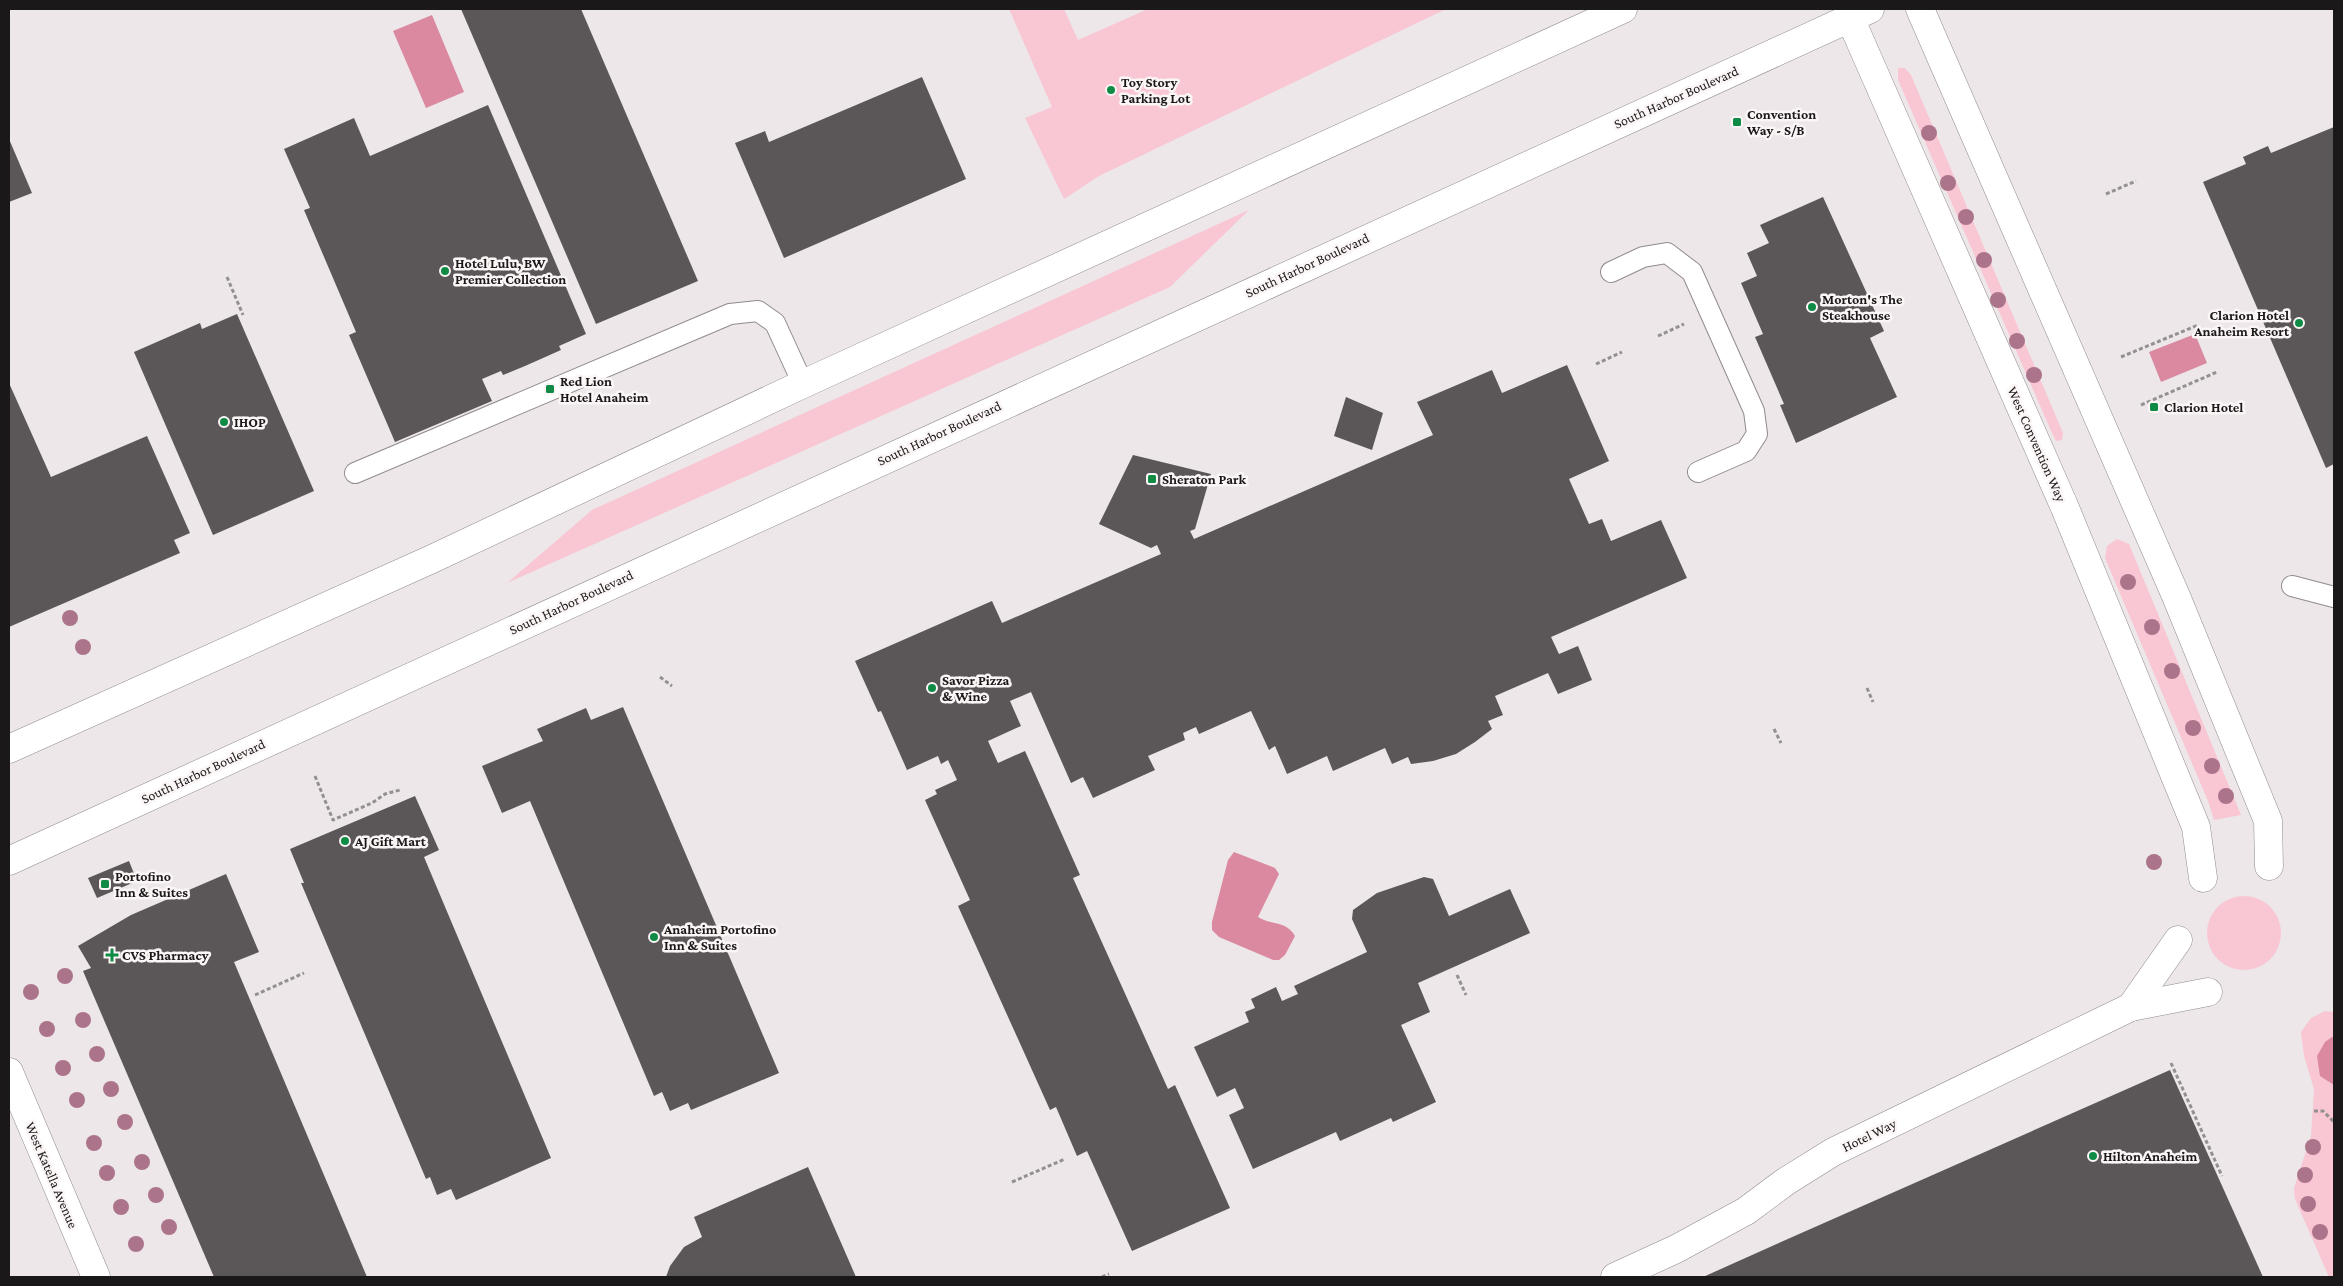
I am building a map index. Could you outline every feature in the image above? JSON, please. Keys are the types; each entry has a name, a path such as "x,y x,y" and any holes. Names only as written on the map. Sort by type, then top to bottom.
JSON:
{"main road":[{"path":"9,749 432,559 803,384 1623,9"},
{"path":"1920,9 2176,596 2268,821 2269,866"},
{"name":"South Harbor Boulevard","path":"9,861 1860,13"},
{"name":"West Convention Way","path":"1860,13 2196,827 2203,878"},
{"name":"Hotel Way","path":"2131,1008 2178,940"},
{"name":"Hotel Way","path":"1614,1277 1676,1249 1746,1211 1785,1182 1833,1152 2131,1008 2208,992"},
{"name":"West Katella Avenue","path":"9,1072 96,1277"}],"lane":[{"path":"1611,272 1643,257 1667,254 1692,272 1754,411 1757,434 1746,451 1698,472"},
{"path":"355,472 730,314 758,311 775,323 803,384"},
{"path":"2292,586 2334,597"}],"path":[{"path":"2106,194 2136,181"},
{"path":"227,277 243,315"},
{"path":"1658,336 1688,322"},
{"path":"2121,357 2198,325"},
{"path":"1596,364 1622,352"},
{"path":"2141,405 2217,372"},
{"path":"660,677 672,686"},
{"path":"1868,688 1873,702"},
{"path":"1774,729 1781,743"},
{"path":"315,776 333,820 372,803 386,794 400,790"},
{"path":"254,995 304,973"},
{"path":"1457,975 1466,995"},
{"path":"2171,1063 2222,1176"},
{"path":"2314,1110 2323,1111 2334,1122"},
{"path":"1012,1182 1066,1158"},
{"path":"1102,1277 1109,1274"}],"shaded area":[{"path":"1009,9 1064,9 1078,40 1148,9 1446,9 1099,176 1064,199 1025,118 1052,107"},
{"path":"432,15 464,92 426,108 393,31"},
{"path":"1898,68 1905,68 1911,75 2063,433 2062,440 2056,441 2052,433 1898,80"},
{"path":"1249,210 1170,287 507,583 592,510"},
{"path":"2195,334 2207,363 2161,382 2149,352"},
{"path":"2117,539 2129,544 2241,815 2214,820 2208,801 2105,558 2107,546"},
{"path":"1234,852 1275,868 1279,874 1258,917 1288,928 1295,936 1285,955 1279,960 1273,960 1219,937 1212,930 1212,922 1228,860"},
{"path":"2244,896 2265,902 2275,912 2281,933 2275,954 2265,964 2244,970 2223,964 2213,954 2207,933 2213,912 2223,902"},
{"path":"2325,1011 2334,1012 2334,1277 2329,1277 2295,1199 2294,1188 2311,1136 2314,1089 2304,1056 2301,1032 2311,1018"},
{"path":"2332,1037 2334,1038 2334,1085 2320,1076 2317,1056 2325,1042"}],"building":[{"name":"Hotel Lulu, BW Premier Collection","path":"461,9 581,9 698,281 596,324"},
{"path":"922,77 966,179 784,258 735,143 765,131 769,142"},
{"name":"Hotel Lulu, BW Premier Collection","path":"488,105 586,334 559,346 561,350 525,366 503,375 501,371 482,379 492,401 395,442 349,335 356,332 304,210 310,208 284,149 354,118 370,156"},
{"name":"Clarion Hotel Anaheim Resort","path":"2334,127 2334,464 2326,468 2203,182 2246,164 2243,157 2268,146 2271,153"},
{"path":"9,139 32,193 9,202"},
{"name":"Morton's The Steakhouse","path":"1823,197 1884,331 1870,338 1897,397 1796,443 1780,405 1784,404 1755,337 1763,334 1741,283 1757,276 1747,253 1769,243 1760,225"},
{"name":"IHOP","path":"237,314 314,491 213,535 134,352 200,323 202,329"},
{"path":"1567,365 1609,461 1569,479 1589,524 1602,519 1611,541 1661,520 1687,578 1551,637 1559,654 1578,646 1592,680 1558,694 1548,673 1495,696 1503,715 1488,721 1492,729 1456,754 1433,761 1411,764 1408,757 1392,764 1385,748 1333,771 1327,756 1287,774 1275,746 1269,750 1251,711 1199,734 1196,727 1183,733 1185,740 1148,756 1155,770 1093,798 1083,777 1071,783 1031,692 1010,701 1021,726 988,741 998,763 1025,751 1080,875 1073,878 1168,1089 1175,1085 1230,1208 1132,1251 1087,1151 1077,1156 1056,1107 1050,1110 958,906 970,900 925,800 937,794 935,790 957,780 948,760 941,764 938,756 907,770 881,711 878,712 855,661 992,601 1002,623 1161,554 1157,545 1151,548 1099,524 1133,455 1211,474 1195,529 1190,531 1194,539 1433,435 1417,402 1492,370 1502,393"},
{"path":"9,383 51,477 147,436 190,533 174,540 180,553 9,627"},
{"path":"1346,397 1383,413 1372,450 1334,436"},
{"name":"Anaheim Portofino Inn & Suites","path":"623,707 779,1073 691,1110 688,1103 670,1111 662,1092 654,1096 530,801 502,813 482,766 543,741 537,729 586,708 591,720"},
{"path":"415,796 439,850 424,857 551,1158 456,1200 451,1189 437,1195 430,1177 426,1179 301,883 304,883 290,849"},
{"path":"129,861 137,881 97,898 88,878"},
{"path":"226,874 259,952 234,962 367,1277 214,1277 83,971 91,968 78,946 131,915"},
{"path":"1424,877 1433,879 1449,916 1510,889 1530,933 1418,983 1430,1012 1401,1025 1436,1102 1393,1122 1391,1118 1340,1141 1336,1132 1253,1169 1229,1115 1244,1108 1235,1088 1217,1097 1194,1047 1249,1022 1245,1012 1255,1008 1251,999 1276,987 1282,1001 1298,994 1294,986 1367,952 1352,919 1353,910 1377,893"},
{"name":"Hilton Anaheim","path":"2170,1070 2263,1277 1703,1277 1781,1242"},
{"path":"808,1167 856,1277 666,1277 670,1266 684,1247 702,1237 694,1217"}],"place":[{"name":"Toy Story Parking Lot","path":"1111,90"},
{"name":"Convention Way - S/B","path":"1737,122"},
{"name":"Hotel Lulu, BW Premier Collection","path":"445,271"},
{"name":"Morton's The Steakhouse","path":"1812,307"},
{"name":"Clarion Hotel Anaheim Resort","path":"2299,323"},
{"name":"Red Lion Hotel Anaheim","path":"550,389"},
{"name":"Clarion Hotel","path":"2154,407"},
{"name":"IHOP","path":"224,422"},
{"name":"Sheraton Park","path":"1152,479"},
{"name":"Savor Pizza & Wine","path":"932,688"},
{"name":"AJ Gift Mart","path":"345,841"},
{"name":"Portofino Inn & Suites","path":"105,884"},
{"name":"Anaheim Portofino Inn & Suites","path":"654,937"},
{"name":"CVS Pharmacy","path":"112,955"},
{"name":"Hilton Anaheim","path":"2093,1156"}]}
